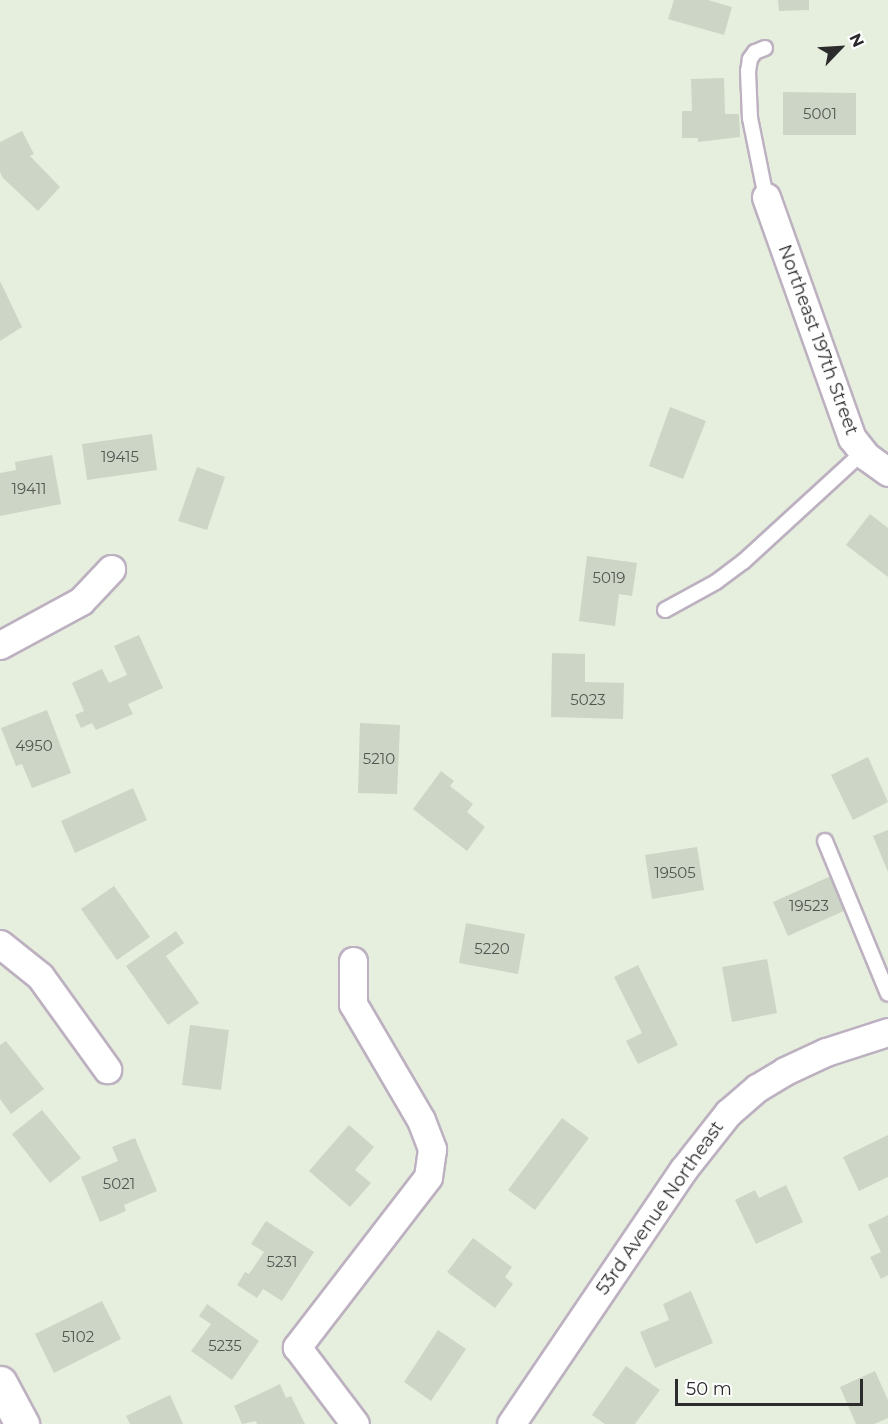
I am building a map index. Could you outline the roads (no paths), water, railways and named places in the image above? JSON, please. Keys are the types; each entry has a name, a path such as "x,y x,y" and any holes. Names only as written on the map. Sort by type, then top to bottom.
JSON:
{"street":[{"name":"Northeast 197th Street","path":"766,197 852,438 863,452 888,472"},
{"path":"0,645 81,601 111,569"},
{"path":"0,945 40,976 107,1069"},
{"path":"353,961 353,1004 421,1120 432,1149 428,1176 297,1347 355,1424"},
{"name":"53rd Avenue Northeast","path":"512,1424 682,1170 728,1113 758,1087 785,1071 826,1053 888,1032"},
{"path":"0,1383 22,1424"}],"lane":[{"path":"765,48 750,59 748,70 750,118 766,197"},
{"path":"665,610 716,582 743,562 863,452"},
{"path":"825,841 888,994"}]}
